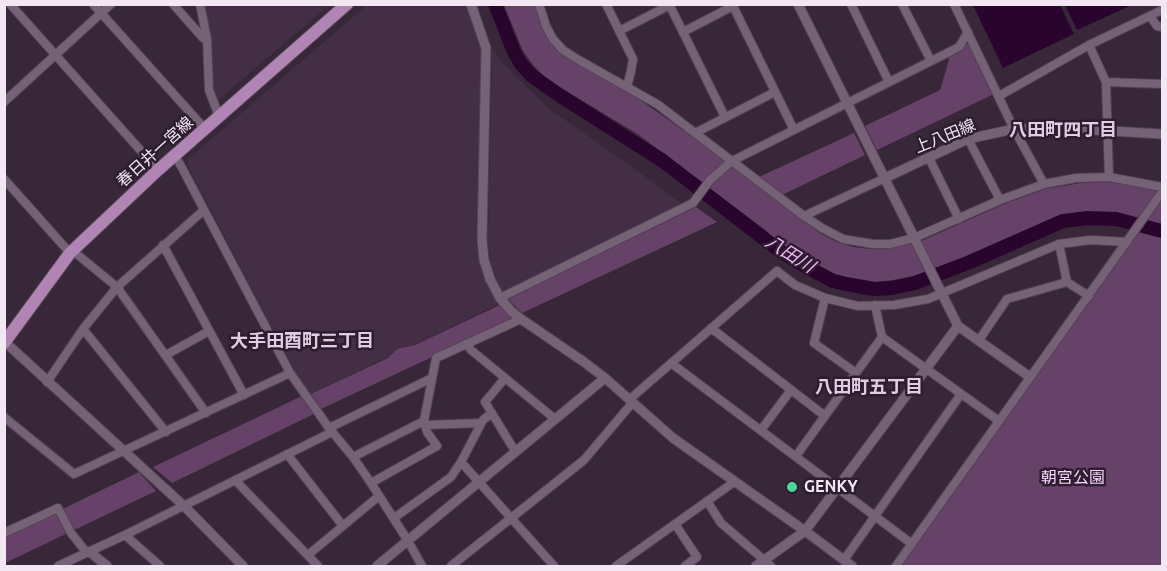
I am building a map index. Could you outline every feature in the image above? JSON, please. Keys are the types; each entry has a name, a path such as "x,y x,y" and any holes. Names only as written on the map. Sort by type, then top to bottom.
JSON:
{"main road":[{"name":"春日井一宮線","path":"5,342 71,252 158,170 347,4"}],"street":[{"path":"10,4 158,170"},
{"path":"93,4 205,129"},
{"path":"4,102 111,4"},
{"path":"173,4 203,38 207,39"},
{"path":"200,4 207,39 209,90 219,116"},
{"path":"471,4 486,48 484,260 490,279 500,298 521,319 605,378 673,438 848,563 875,515 960,394"},
{"path":"539,4 546,26 553,39 563,50 657,104 804,216 843,239 859,243 890,244 914,238 1000,200 1044,184 1076,178 1109,177 1162,190 1130,239 896,567"},
{"path":"606,4 633,59 627,87"},
{"path":"798,4 958,326 1030,377"},
{"path":"902,4 931,61"},
{"path":"954,4 1014,129 1044,184"},
{"path":"619,31 669,5 725,117"},
{"path":"684,32 732,5 794,130"},
{"path":"854,5 889,82"},
{"path":"999,96 1089,45 1162,10"},
{"path":"1150,16 1157,26 1162,27"},
{"path":"500,298 693,203 710,180 732,161 959,47 968,32"},
{"path":"1089,45 1106,82 1109,177"},
{"path":"1106,82 1162,84"},
{"path":"695,133 775,92"},
{"name":"上八田線","path":"885,178 968,140 1014,129 1060,128 1162,134"},
{"path":"968,140 1000,200"},
{"path":"175,156 290,373 371,483 422,567"},
{"path":"929,158 959,219"},
{"path":"804,216 885,178"},
{"path":"4,179 71,252 117,287 206,413"},
{"path":"47,382 82,329 117,287 204,210"},
{"path":"452,567 584,460 632,401 671,363 777,271 795,285 825,298 858,306 894,305 928,299 1059,244 1130,239"},
{"path":"1059,244 1067,282 1089,296"},
{"path":"163,245 244,395"},
{"path":"979,340 1007,298 1067,282"},
{"path":"825,298 814,343 856,373"},
{"path":"875,305 882,337 999,421"},
{"path":"371,483 437,446 427,432 425,423 436,358 521,319"},
{"path":"707,501 721,523 764,564 805,531 958,326"},
{"path":"711,328 825,416"},
{"path":"82,329 166,432"},
{"path":"166,355 209,331"},
{"path":"796,456 882,337"},
{"path":"5,342 184,506 243,567"},
{"path":"466,344 555,419"},
{"path":"671,363 912,544"},
{"path":"4,417 74,474 290,373"},
{"path":"58,567 287,454 432,378"},
{"path":"505,378 485,402 515,451"},
{"path":"377,567 605,378"},
{"path":"761,430 791,390"},
{"path":"394,518 451,477 481,423 492,413"},
{"path":"353,457 425,423 481,423"},
{"path":"287,454 343,526"},
{"path":"460,462 554,567"},
{"path":"235,480 318,567"},
{"path":"616,567 734,482"},
{"path":"308,555 379,496"},
{"path":"4,533 58,508 71,533 88,552 107,567"},
{"path":"675,524 697,557 685,567"},
{"path":"125,535 160,567"}],"shaded area":[{"path":"203,5 329,5 217,101 212,90"},
{"path":"367,5 467,5 482,46 480,262 489,288 499,304 414,345 397,349 388,357 311,394 295,372 187,164 188,159"},
{"path":"973,5 1060,5 1074,34 1003,68"},
{"path":"1065,5 1132,5 1077,30"},
{"path":"492,48 503,63 549,109 680,203 679,208 502,291 491,264 488,242"}],"green space":[{"path":"504,5 535,5 548,37 557,50 575,63 629,92 724,159 821,234 837,242 853,247 887,249 919,242 1004,204 1045,189 1103,182 1133,184 1162,191 1162,228 1126,217 1076,214 1040,224 940,268 913,276 876,282 853,279 829,272 800,259 764,229 639,135 548,80 523,51"},
{"path":"963,44 969,44 994,94 877,150 865,126 940,90 948,57 961,51"},
{"path":"854,133 865,155 782,195 759,177"},
{"path":"696,207 717,222 522,313 509,300 510,297"},
{"name":"朝宮公園","path":"1140,229 1162,238 1162,566 900,566"},
{"path":"500,305 511,320 321,409 311,394 388,358 397,349 415,345"},
{"path":"302,396 314,414 172,483 153,467"},
{"path":"139,472 156,491 5,563 5,537"}],"waterway":[{"name":"八田川","path":"495,4 514,52 532,76 663,161 780,251 833,281 874,289 915,283 970,262 1063,221 1088,218 1116,219 1162,231"}],"place":[{"name":"GENKY","path":"792,487"}],"district":[{"name":"八田町四丁目","path":"1063,130"},
{"name":"大手田酉町三丁目","path":"302,341"},
{"name":"八田町五丁目","path":"869,387"}]}
